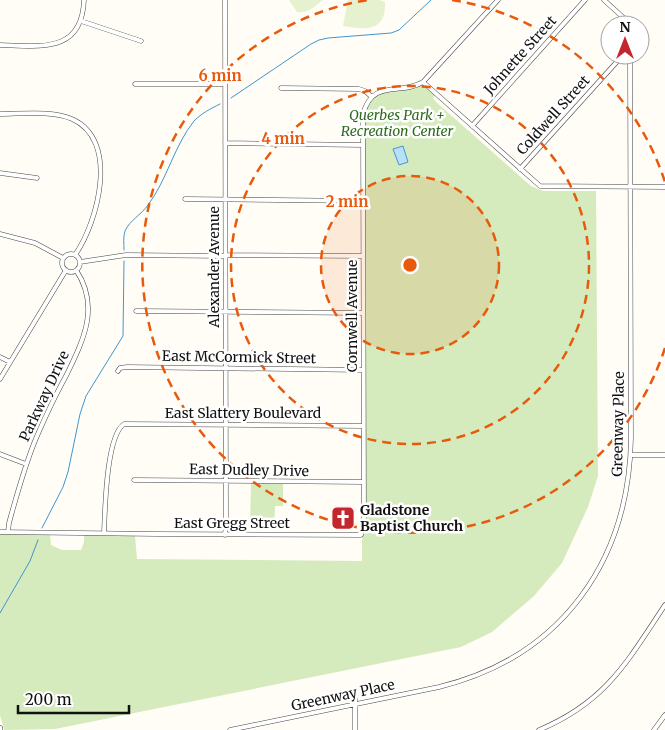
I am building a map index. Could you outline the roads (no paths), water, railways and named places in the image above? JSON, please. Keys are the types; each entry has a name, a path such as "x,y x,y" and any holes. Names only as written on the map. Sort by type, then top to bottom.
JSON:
{"street":[{"path":"0,45 52,45 65,40 76,30 81,21 84,0"},
{"name":"Alexander Avenue","path":"225,0 225,535"},
{"path":"282,88 359,89 372,97 388,89 410,88 424,82 498,0"},
{"name":"Johnette Street","path":"472,126 585,0"},
{"path":"604,0 620,15"},
{"path":"81,21 142,40"},
{"name":"Coldwell Street","path":"520,169 614,65"},
{"name":"Greenway Place","path":"230,730 439,687 471,678 510,659 551,629 586,591 610,548 618,525 626,498 631,455 630,65"},
{"path":"424,82 520,169 542,186 665,187"},
{"path":"135,84 225,84"},
{"name":"Cornwell Avenue","path":"360,535 363,530 364,482 363,114 366,105 372,97"},
{"path":"0,114 62,116 80,123 95,141 99,155 99,188 96,209 84,242 75,255"},
{"path":"225,143 363,145"},
{"path":"0,173 37,178"},
{"path":"185,199 362,201"},
{"path":"0,234 35,243 63,258"},
{"path":"63,258 68,255 75,255"},
{"path":"75,255 80,262"},
{"path":"80,262 126,255 363,256"},
{"path":"63,258 63,265 66,270 72,272 79,267 80,262"},
{"path":"0,379 66,270"},
{"name":"Parkway Drive","path":"8,532 26,464 36,437 76,356 85,331 88,311 87,294 83,280 76,270"},
{"path":"136,311 363,313"},
{"path":"0,357 10,362"},
{"name":"East McCormick Street","path":"118,371 120,368 127,367 363,370"},
{"name":"East Slattery Boulevard","path":"104,533 109,458 122,425 364,426"},
{"path":"0,454 26,464"},
{"path":"631,455 665,455"},
{"name":"East Dudley Drive","path":"134,480 364,482"},
{"name":"East Gregg Street","path":"0,532 360,535"},
{"path":"539,730 570,715 608,685 623,667 665,605"},
{"path":"355,699 355,730"},
{"path":"654,730 665,715"}],"water":[{"path":"403,146 408,162 399,165 393,149"}],"waterway":[{"path":"231,98 319,40 391,33 399,30 431,0"},
{"path":"124,250 125,231 155,195 187,131 200,116 220,104"},
{"path":"42,528 63,487 86,396 123,336 124,261"},
{"path":"0,613 30,561 38,540"}],"place":[{"name":"Gladstone Baptist Church","path":"343,518"}],"park label":[{"name":"Querbes Park + Recreation Center","path":"397,124"}]}
